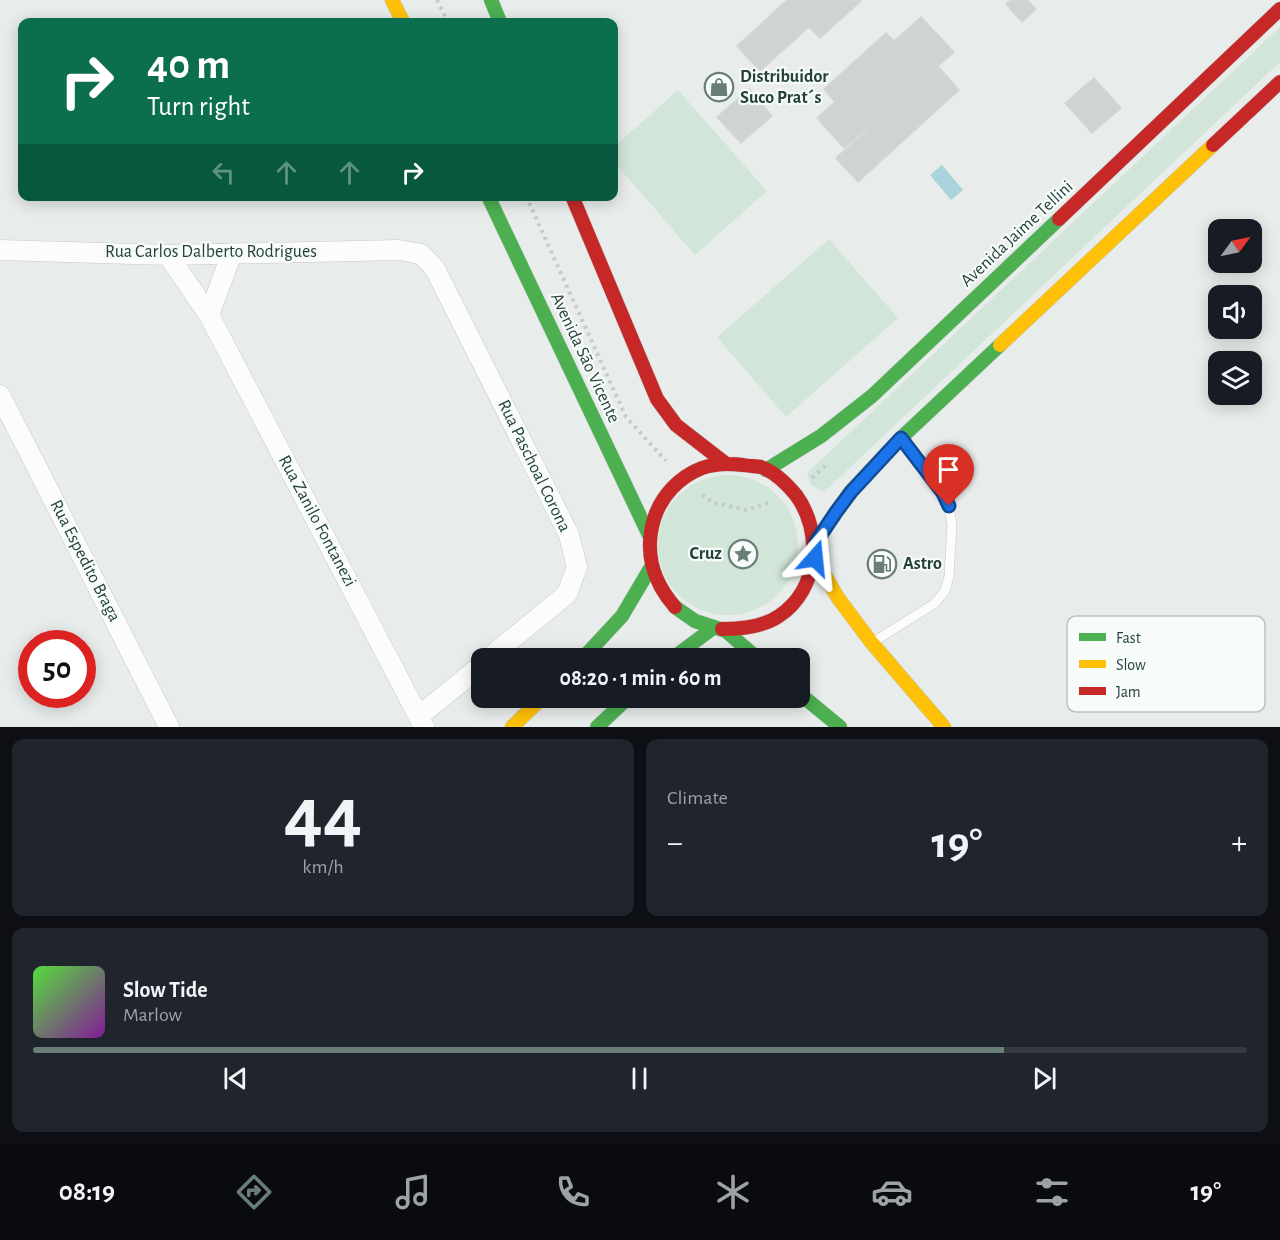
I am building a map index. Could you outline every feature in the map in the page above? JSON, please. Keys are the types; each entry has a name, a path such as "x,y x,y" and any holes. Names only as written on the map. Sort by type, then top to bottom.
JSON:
{"main road":[{"path":"392,0 401,18"},
{"path":"491,0 498,18"},
{"name":"Avenida Jaime Tellini","path":"766,470 802,451 828,433 872,396 1280,9"},
{"path":"816,542 851,492 901,438 1280,82"},
{"name":"Avenida São Vicente","path":"490,201 649,535"},
{"path":"574,201 657,399 676,425 725,463"},
{"path":"688,648 718,629 743,629 764,624 783,613 799,598 809,579 815,558 816,542 810,516 796,493 783,480 766,470 746,464 725,463 702,468 682,479 666,494 655,513 649,535 649,551 651,567 660,588 674,606 692,620 718,629 744,648"},
{"path":"815,558 838,598 944,727"},
{"path":"594,648 613,630 636,597 651,567"},
{"path":"810,702 840,727"},
{"path":"512,727 532,708"},
{"path":"597,727 617,708"}],"street":[{"name":"Rua Carlos Dalberto Rodrigues","path":"0,250 168,255 399,250 421,254"},
{"path":"209,315 232,253"},
{"name":"Rua Paschoal Corona","path":"421,254 435,269 569,535 578,567 567,594 501,648"},
{"name":"Rua Zanilo Fontanezi","path":"168,255 209,315 422,722"},
{"name":"Rua Espedito Braga","path":"0,395 169,727"},
{"path":"422,722 471,675"}],"lane":[{"path":"872,642 934,604 945,591 949,577 952,525 949,506 943,493 901,438"}],"path":[{"path":"437,0 446,18"},
{"path":"528,201 626,417 682,479 712,502 746,510 796,493"}],"green space":[{"path":"1280,27 1280,62 824,492 811,485 807,473"},
{"path":"678,90 767,191 695,255 618,167 618,143"},
{"path":"829,239 898,318 786,417 717,337"},
{"path":"728,475 755,481 767,487 777,496 786,506 792,518 798,545 792,572 786,584 777,594 767,603 755,609 728,615 701,609 689,603 679,594 670,584 664,572 658,545 664,518 670,506 679,496 689,487 701,481"}],"water":[{"path":"942,165 963,190 951,200 930,175"}],"building":[{"path":"787,0 861,1 820,38 809,27 760,71 737,46"},
{"path":"1011,0 1027,0 1036,9 1022,22 1006,4"},
{"path":"921,17 954,52 844,148 817,118 835,102 824,89 886,33 894,41"},
{"path":"938,66 959,90 858,182 836,158"},
{"path":"1094,78 1121,108 1092,133 1065,103"},
{"path":"749,89 772,116 741,143 717,117"}],"traffic: fast":[{"path":"491,0 498,18"},
{"path":"490,201 649,535"},
{"path":"766,470 821,436 872,396 1059,219"},
{"path":"816,542 851,491 901,438 1000,345"},
{"path":"592,648 622,616 651,567"},
{"path":"675,607 695,621 726,631 746,648"},
{"path":"686,648 713,628"},
{"path":"810,702 840,727"},
{"path":"597,727 617,708"}],"traffic: slow":[{"path":"392,0 401,18"},
{"path":"1000,345 1213,145"},
{"path":"815,558 838,598 871,642 944,727"},
{"path":"512,727 532,708"}],"traffic: jam":[{"path":"1059,219 1280,9"},
{"path":"1213,145 1280,82"},
{"path":"574,201 657,399 676,425 725,463"},
{"path":"675,607 656,577 650,555 654,519 666,495 686,477 707,466 732,464 766,469 789,487 805,510 813,542 813,559 809,576 792,605 773,620 744,628 722,629"}],"place":[{"name":"Distribuidor Suco Prat´s","path":"719,87"},
{"name":"Cruz","path":"743,554"},
{"name":"Astro","path":"882,564"}],"route":[{"path":"815,558 816,542 836,512 851,492 901,438 943,493 949,506"}]}
